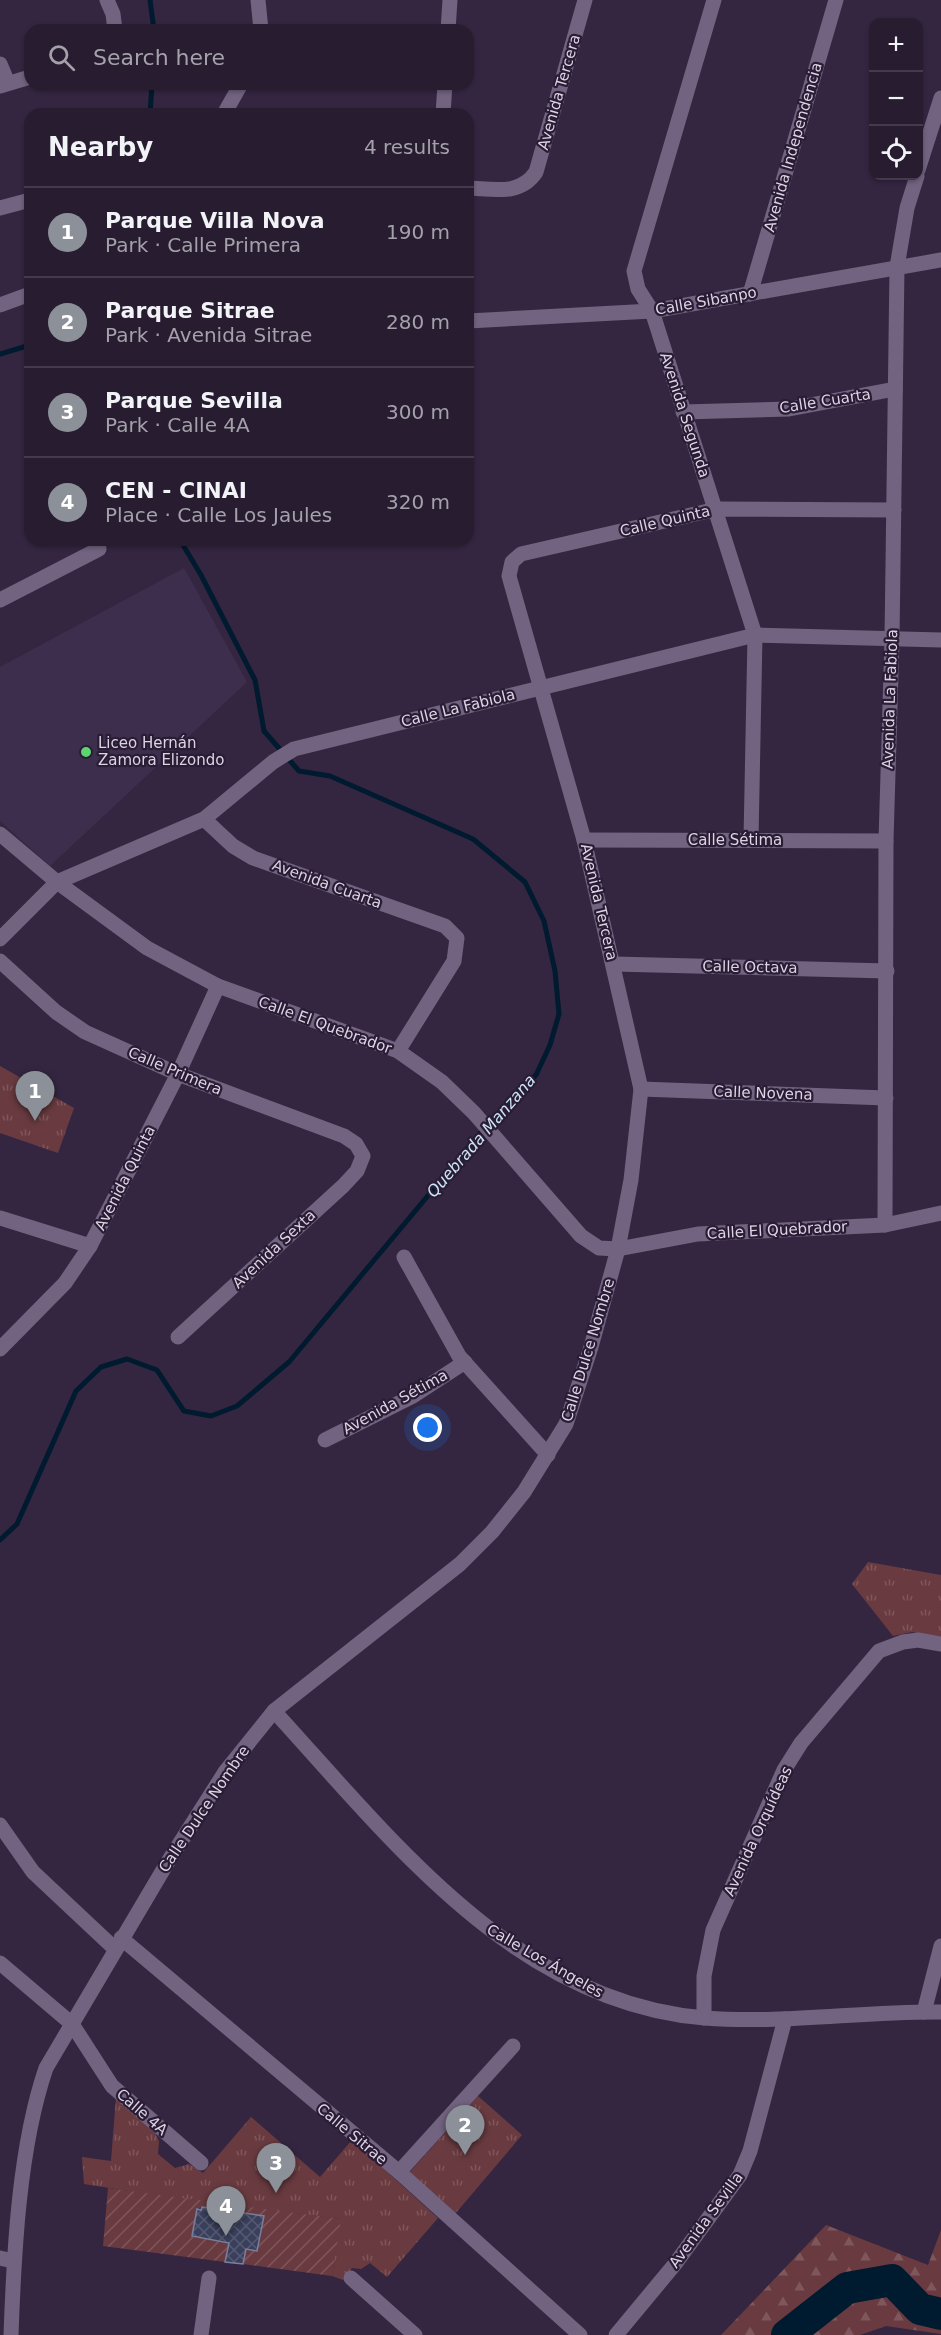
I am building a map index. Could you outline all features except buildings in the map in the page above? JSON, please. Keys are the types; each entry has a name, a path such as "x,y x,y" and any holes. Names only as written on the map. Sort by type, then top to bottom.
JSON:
{"street":[{"path":"107,0 114,24"},
{"path":"258,0 260,24"},
{"path":"448,24 450,0"},
{"name":"Avenida Tercera","path":"474,188 509,190 529,183 536,172 585,0"},
{"name":"Avenida Segunda","path":"714,0 634,271 638,289 652,311 683,412 717,509 755,635 751,840"},
{"name":"Avenida Independencia","path":"750,294 836,0"},
{"path":"0,64 4,84 24,79"},
{"path":"227,108 238,90"},
{"path":"443,108 445,90"},
{"path":"923,161 935,138 941,98"},
{"name":"Avenida La Fabiola","path":"885,1225 886,841 892,639 897,267 907,208 916,180"},
{"path":"0,208 24,202"},
{"name":"Calle Sibanpo","path":"474,321 652,311 941,260"},
{"path":"0,305 24,296"},
{"name":"Calle Cuarta","path":"683,412 789,409 895,389"},
{"name":"Calle Quinta","path":"512,562 521,554 717,509 894,510"},
{"path":"0,600 99,549 97,546"},
{"name":"Avenida Tercera","path":"512,562 509,576 584,840 641,1089 631,1180 618,1249"},
{"name":"Calle La Fabiola","path":"57,882 204,819 273,762 294,749 755,635 941,640"},
{"name":"Avenida Cuarta","path":"204,819 233,846 253,858 445,926 457,938 454,961 398,1050"},
{"name":"Calle El Quebrador","path":"0,834 57,882 147,948 218,986 398,1050 442,1082 474,1113 490,1135 581,1236 599,1248 618,1249 698,1234 885,1225 941,1213"},
{"name":"Calle Sétima","path":"584,840 886,841"},
{"path":"0,939 57,882"},
{"name":"Calle Primera","path":"0,962 56,1012 85,1032 178,1074 344,1136 356,1144 363,1156"},
{"name":"Calle Octava","path":"614,964 886,971"},
{"name":"Avenida Quinta","path":"0,1349 65,1283 90,1245 178,1074 218,986"},
{"name":"Calle Novena","path":"641,1089 886,1098"},
{"name":"Avenida Sexta","path":"178,1337 343,1186 357,1171 363,1156"},
{"path":"0,1218 90,1245"},
{"name":"Calle Dulce Nombre","path":"10,2335 7,2260 34,2103 46,2068 118,1943 225,1772 274,1711 460,1564 499,1524 524,1492 566,1424 591,1347 618,1249"},
{"path":"404,1257 465,1362 548,1455"},
{"name":"Avenida Sétima","path":"325,1440 413,1396 465,1362"},
{"name":"Avenida Orquídeas","path":"704,2018 704,1976 713,1930 784,1770 801,1743 879,1651 892,1645 918,1640 941,1644"},
{"name":"Calle Los Ángeles","path":"274,1711 418,1869 484,1927 592,1991 627,2004 704,2018 785,2019 941,2012"},
{"name":"Calle Sitrae","path":"0,1825 33,1872 84,1919 118,1943 399,2172 579,2335"},
{"path":"924,2012 941,1946"},
{"name":"Calle 4A","path":"0,1963 72,2024 112,2086 201,2163"},
{"name":"Avenida Sevilla","path":"616,2335 675,2264 740,2175 750,2151 785,2019"},
{"path":"399,2172 513,2046"},
{"path":"201,2335 208,2278"},
{"path":"351,2278 415,2335"}],"shaded area":[{"name":"Liceo Hernán Zamora Elizondo","path":"184,568 247,682 50,866 0,821 0,667"}],"green space":[{"path":"0,1066 74,1108 58,1153 0,1133"},
{"path":"868,1562 941,1575 941,1637 912,1632 893,1636 852,1584"},
{"path":"478,2096 522,2135 455,2214 407,2175"},
{"path":"116,2097 155,2133 159,2141 158,2154 175,2168 189,2164 203,2173 251,2117 320,2177 352,2140 438,2218 387,2277 370,2263 361,2269 352,2268 343,2280 332,2276 340,2219 84,2184 82,2157 111,2161"},
{"path":"108,2188 341,2219 332,2276 243,2264 246,2249 257,2251 261,2236 257,2234 259,2224 263,2224 264,2217 202,2207 197,2209 192,2236 229,2243 225,2262 103,2246"},
{"path":"826,2225 928,2265 941,2230 941,2334 886,2326 860,2335 721,2335"}],"waterway":[{"path":"150,0 153,24"},
{"path":"150,108 152,90"},
{"path":"0,354 24,347"},
{"name":"Quebrada Manzana","path":"0,1540 17,1524 76,1391 101,1367 127,1359 157,1370 184,1411 211,1416 237,1406 289,1362 487,1125 536,1075 550,1045 559,1014 555,971 544,921 525,882 473,839 330,776 299,771 264,731 255,680 184,546"},
{"path":"787,2335 847,2288 892,2280 920,2309 941,2314"}],"place":[{"name":"Liceo Hernán Zamora Elizondo","path":"86,752"},
{"name":"Parque Villa Nova","path":"35,1121"},
{"name":"Parque Sitrae","path":"465,2155"},
{"name":"Parque Sevilla","path":"276,2193"},
{"name":"CEN - CINAI","path":"226,2236"}]}
